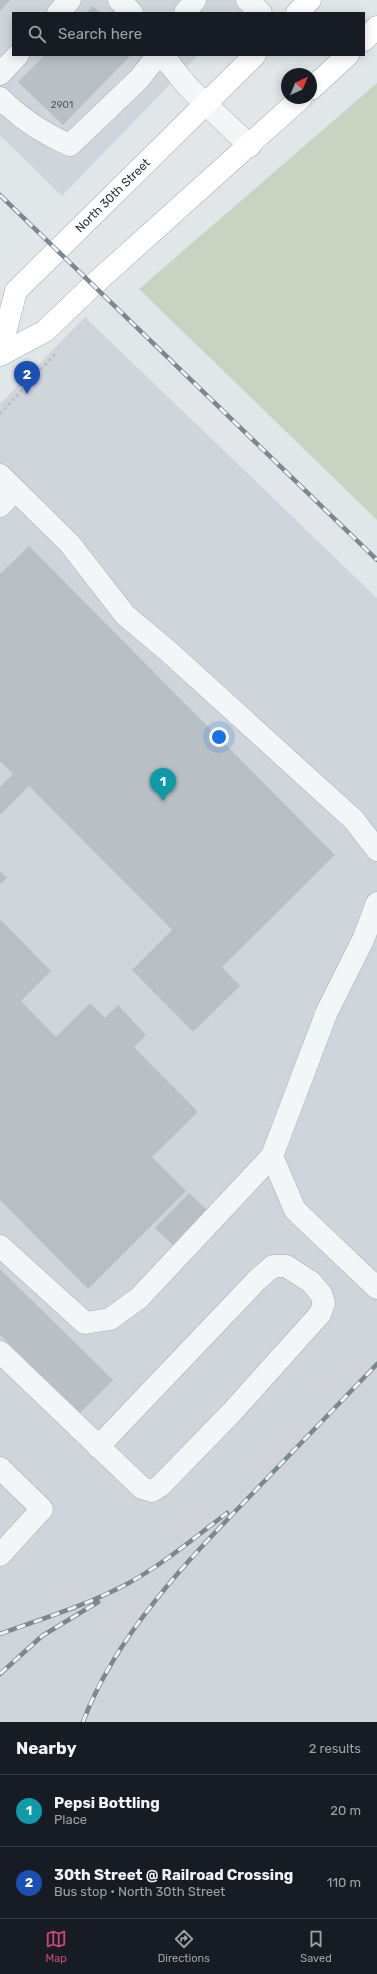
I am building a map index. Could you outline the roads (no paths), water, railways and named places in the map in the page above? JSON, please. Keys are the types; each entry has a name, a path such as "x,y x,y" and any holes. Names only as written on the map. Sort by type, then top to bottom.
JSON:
{"main road":[{"path":"298,12 310,0"},
{"path":"365,39 377,27"},
{"name":"North 30th Street","path":"0,353 16,291 253,56"},
{"path":"317,83 347,56"},
{"name":"North 30th Street","path":"0,353 45,331 92,286 250,146 295,104"}],"lane":[{"path":"59,12 70,0"},
{"path":"119,0 131,12"},
{"path":"186,12 195,0"},
{"path":"247,0 260,12"},
{"path":"0,74 17,56"},
{"path":"0,98 14,113 54,138 70,145 139,80 157,56"},
{"path":"163,56 189,88 250,146"},
{"path":"0,506 7,483 70,544 124,615 168,651 354,820 377,850"},
{"path":"0,1246 85,1323 110,1319 139,1298 272,1156 326,1014 363,940 377,903"},
{"path":"272,1156 295,1210 377,1288"},
{"path":"0,1352 98,1447 142,1488 152,1491 160,1486 232,1412 320,1314 324,1303 321,1294 311,1282 286,1266 273,1266 256,1281 98,1447"},
{"path":"0,1468 42,1509 0,1555"}],"railway":[{"path":"0,195 377,560"},
{"path":"83,1722 97,1690 114,1658 156,1599 204,1544 377,1364"},
{"path":"0,1634 79,1606 110,1593 164,1560 227,1513"},
{"path":"0,1674 42,1636 98,1602"}],"place":[{"name":"30th Street @ Railroad Crossing","path":"27,394"},
{"name":"Pepsi Bottling","path":"163,801"}]}
